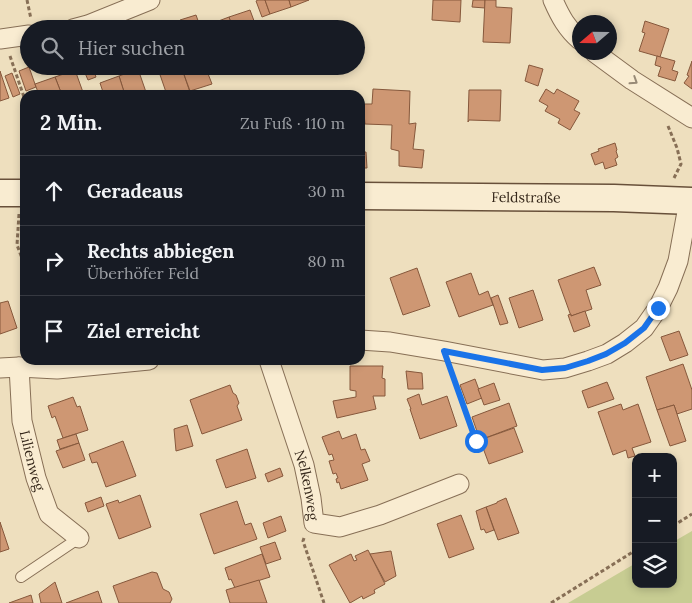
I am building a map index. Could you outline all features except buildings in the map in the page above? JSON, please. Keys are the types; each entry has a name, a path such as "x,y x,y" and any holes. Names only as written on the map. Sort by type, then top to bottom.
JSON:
{"main road":[{"name":"Feldstraße","path":"365,196 595,198 691,201"}],"street":[{"path":"100,20 150,0"},
{"path":"552,0 563,22 572,33"},
{"path":"2,39 20,31"},
{"path":"605,60 632,80 692,118"},
{"path":"365,340 390,342 444,351 542,370 565,368 606,354 625,343 644,328 658,308 678,261 691,201"},
{"path":"0,368 57,369 98,365"},
{"name":"Nelkenweg","path":"270,365 304,465 314,523 340,527 380,515 459,484"},
{"name":"Lilienweg","path":"20,367 22,421 36,478 49,514 79,538"}],"lane":[{"path":"21,577 79,538"}],"path":[{"path":"27,0 29,20"},
{"path":"2,39 21,90"},
{"path":"662,200 681,164 666,121"},
{"path":"16,193 19,216 17,245 20,253"},
{"path":"444,351 476,441"},
{"path":"677,523 692,514"},
{"path":"314,523 303,541 324,603"},
{"path":"551,603 632,552"}],"green space":[{"path":"692,531 692,603 568,603 632,565 632,588 677,588 677,540"}],"route":[{"path":"476,441 444,351 542,370 565,368 606,354 625,343 644,328 658,308"}]}
